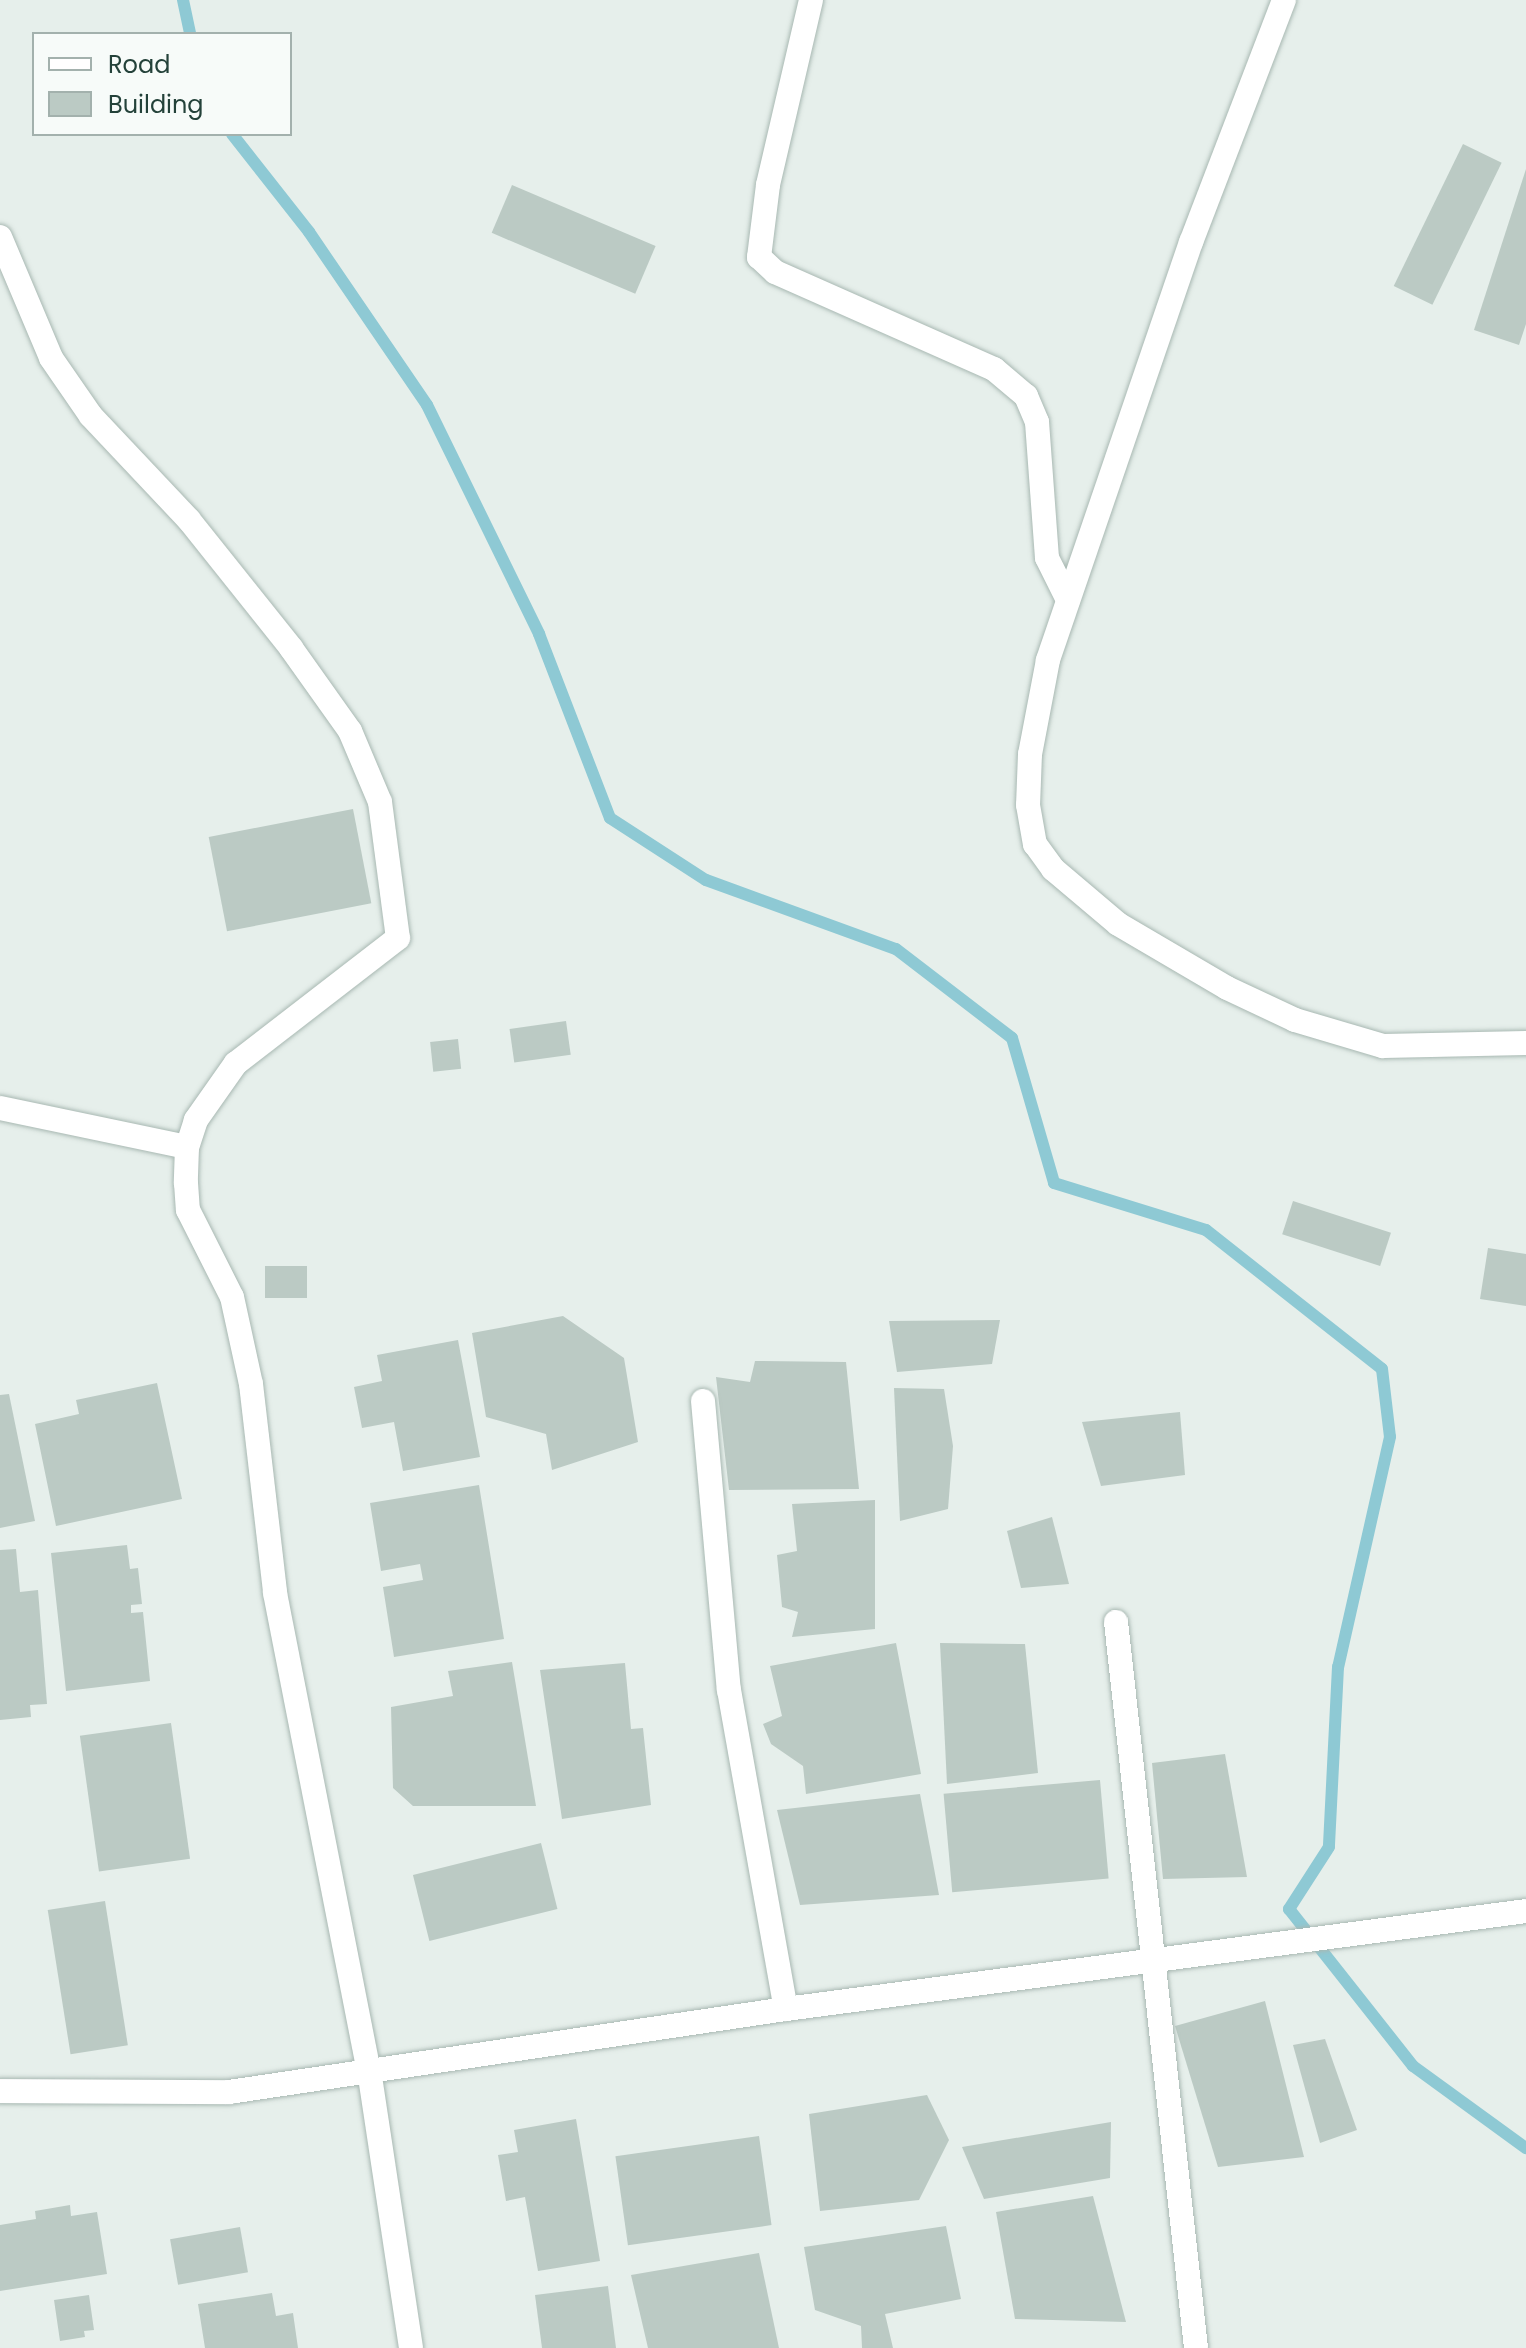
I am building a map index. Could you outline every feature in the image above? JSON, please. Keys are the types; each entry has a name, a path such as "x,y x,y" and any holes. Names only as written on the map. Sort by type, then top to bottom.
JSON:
{"street":[{"path":"811,0 768,185 759,257 775,272 994,369 1026,396 1037,422 1047,558 1068,600"},
{"path":"1284,0 1191,242 1048,660 1030,754 1028,805 1035,844 1053,869 1118,924 1227,988 1295,1020 1383,1046 1524,1038"},
{"path":"0,237 51,358 91,416 189,520 291,648 350,731 380,802 398,938 236,1063 213,1089 187,1147 188,1210 232,1297 243,1342 275,1593 369,2070 411,2348"},
{"path":"0,1108 187,1147"},
{"path":"703,1401 729,1690 786,2009"},
{"path":"1116,1622 1156,1961 1196,2348"},
{"path":"0,2091 229,2092 786,2009 1526,1911"}],"building":[{"path":"1463,144 1502,163 1432,305 1394,286"},
{"path":"1526,169 1526,324 1519,345 1474,330"},
{"path":"512,185 656,246 635,294 492,233"},
{"path":"353,809 371,903 227,931 209,837"},
{"path":"566,1021 571,1055 514,1063 510,1029"},
{"path":"458,1039 461,1069 433,1072 430,1042"},
{"path":"1293,1201 1391,1233 1380,1266 1282,1234"},
{"path":"1488,1248 1526,1254 1526,1306 1480,1299"},
{"path":"265,1266 307,1266 307,1298 265,1298"},
{"path":"563,1316 624,1358 638,1442 552,1470 546,1434 486,1417 472,1333"},
{"path":"1000,1320 992,1364 897,1372 889,1321"},
{"path":"458,1340 480,1457 403,1471 394,1422 362,1428 354,1387 382,1381 377,1355"},
{"path":"755,1361 846,1362 859,1489 729,1490 716,1377 750,1382"},
{"path":"157,1383 182,1499 56,1526 35,1424 79,1414 76,1400"},
{"path":"894,1388 944,1389 953,1446 948,1509 900,1521"},
{"path":"9,1394 35,1521 0,1528 0,1395"},
{"path":"1180,1412 1185,1475 1101,1486 1082,1422"},
{"path":"479,1485 504,1639 394,1657 383,1587 423,1580 420,1564 381,1571 370,1503"},
{"path":"875,1500 875,1629 792,1637 798,1612 782,1607 777,1555 797,1551 792,1504"},
{"path":"1052,1517 1069,1584 1021,1588 1007,1531"},
{"path":"127,1545 130,1569 138,1568 142,1604 131,1605 131,1613 143,1612 150,1681 66,1691 51,1553"},
{"path":"16,1549 20,1592 38,1590 47,1704 30,1705 31,1717 0,1720 0,1550"},
{"path":"896,1643 921,1774 806,1794 803,1766 771,1744 763,1724 782,1716 770,1666"},
{"path":"940,1643 1025,1644 1038,1773 947,1784"},
{"path":"512,1662 536,1806 413,1806 393,1788 391,1707 453,1696 448,1671"},
{"path":"625,1663 631,1729 643,1728 651,1805 562,1819 540,1670"},
{"path":"171,1723 190,1859 99,1871 80,1736"},
{"path":"1225,1754 1247,1877 1163,1879 1152,1763"},
{"path":"1100,1780 1109,1879 952,1892 944,1794"},
{"path":"920,1794 939,1895 800,1905 777,1810"},
{"path":"541,1843 557,1909 429,1941 413,1875"},
{"path":"105,1901 128,2045 71,2054 48,1910"},
{"path":"1265,2001 1304,2157 1218,2167 1175,2026"},
{"path":"1325,2039 1357,2130 1320,2143 1293,2045"},
{"path":"927,2095 949,2140 919,2200 820,2211 809,2114"},
{"path":"576,2119 600,2261 538,2271 525,2197 506,2201 498,2155 518,2152 514,2130"},
{"path":"1111,2122 1110,2178 984,2199 962,2147"},
{"path":"759,2136 772,2225 628,2245 615,2156"},
{"path":"1093,2196 1126,2322 1015,2319 996,2212"},
{"path":"70,2205 71,2216 97,2212 107,2274 0,2291 0,2225 36,2219 35,2211"},
{"path":"946,2226 961,2299 885,2314 893,2348 862,2348 861,2326 815,2310 804,2247"},
{"path":"240,2227 248,2272 178,2285 170,2239"},
{"path":"759,2253 779,2348 648,2348 631,2275"},
{"path":"608,2286 616,2348 542,2348 535,2295"},
{"path":"272,2293 276,2316 293,2313 298,2348 205,2348 198,2304"},
{"path":"89,2295 94,2330 84,2331 85,2337 60,2341 54,2300"}],"waterway":[{"path":"183,0 190,32"},
{"path":"234,136 309,232 427,405 539,634 610,818 706,880 896,949 1012,1038 1054,1183 1206,1230 1382,1369 1390,1437 1338,1667 1329,1847 1289,1909 1413,2066 1526,2148"}]}
